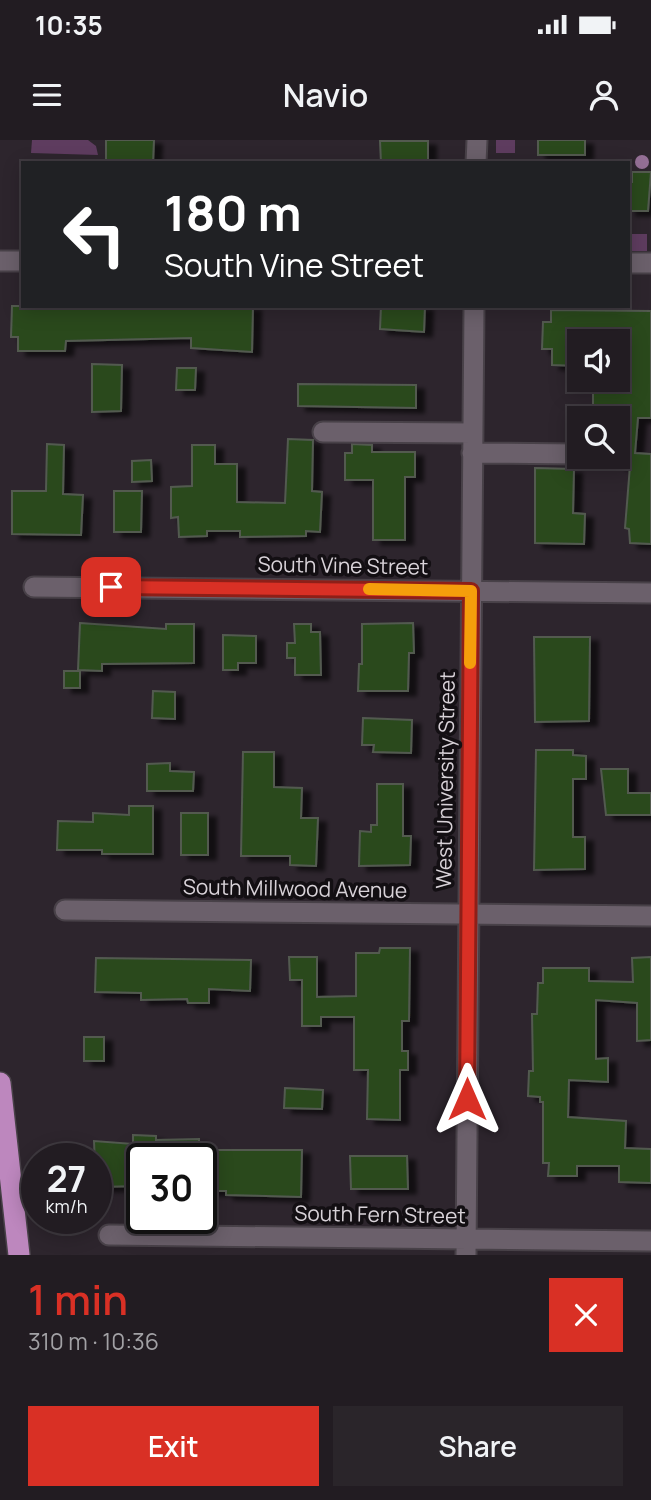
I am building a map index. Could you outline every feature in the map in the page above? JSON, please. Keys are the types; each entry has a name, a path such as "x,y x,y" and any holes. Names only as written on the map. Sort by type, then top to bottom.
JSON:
{"highway":[{"path":"0,1083 19,1255"}],"street":[{"path":"477,140 477,161"},
{"path":"0,261 21,261"},
{"path":"630,262 651,263"},
{"name":"West University Street","path":"466,1247 474,308"},
{"path":"323,432 473,433"},
{"path":"472,453 567,454"},
{"name":"South Vine Street","path":"34,587 651,593"},
{"name":"South Millwood Avenue","path":"65,910 651,916"},
{"name":"South Fern Street","path":"109,1235 466,1247 651,1241"}],"shaded area":[{"path":"32,140 88,140 96,146 98,155 31,153"},
{"path":"496,140 515,140 515,153 496,153"},
{"path":"630,234 647,234 647,251 630,251"}],"building":[{"path":"106,140 154,140 153,161 106,161"},
{"path":"538,140 585,140 585,155 538,155"},
{"path":"380,141 428,141 428,161 381,161"},
{"path":"632,172 651,172 648,211 630,211"},
{"path":"12,306 253,308 252,352 191,348 191,338 66,341 65,351 18,351 18,337 11,337"},
{"path":"381,308 425,308 424,332 380,329"},
{"path":"551,310 651,311 651,418 638,418 635,453 651,454 651,544 630,543 629,529 625,528 630,469 630,406 593,406 593,392 630,392 630,329 567,329 567,366 552,365 552,349 542,349 543,322 551,322"},
{"path":"92,364 122,365 121,411 92,412"},
{"path":"177,368 196,368 195,390 176,390"},
{"path":"298,384 416,385 416,408 298,406"},
{"path":"288,439 313,440 312,491 322,492 320,532 306,531 306,536 240,537 240,531 207,531 207,536 179,537 178,517 171,518 171,487 192,486 192,445 215,445 215,464 237,464 237,502 285,503"},
{"path":"47,444 64,445 63,494 83,495 81,535 12,534 12,491 46,491"},
{"path":"352,444 372,445 372,452 415,452 415,477 405,477 405,540 373,540 373,480 345,480 345,453 352,453"},
{"path":"151,460 152,481 132,482 132,461"},
{"path":"535,468 574,469 573,513 585,514 584,544 535,543"},
{"path":"114,491 142,491 141,532 114,532"},
{"path":"80,623 166,629 166,624 194,624 194,663 102,664 102,671 78,670"},
{"path":"413,623 414,653 409,653 408,691 358,691 359,664 362,664 362,624"},
{"path":"294,624 311,624 311,632 320,632 321,675 295,675 295,658 287,658 287,643 295,643"},
{"path":"223,635 256,636 256,663 238,663 238,670 223,670"},
{"path":"534,637 590,637 589,721 535,722"},
{"path":"64,671 80,671 80,688 64,688"},
{"path":"153,691 175,692 175,719 152,718"},
{"path":"363,718 412,720 411,753 373,752 374,745 362,745"},
{"path":"536,750 573,750 573,755 586,756 586,779 573,779 573,837 585,837 585,869 534,870"},
{"path":"243,752 274,752 274,787 302,788 301,818 318,818 316,866 290,865 290,856 241,856"},
{"path":"170,763 170,771 194,772 193,791 147,791 147,764"},
{"path":"601,769 628,769 628,793 651,793 651,815 606,815"},
{"path":"377,784 403,784 403,836 411,836 410,865 359,866 360,831 371,832 371,825 377,825"},
{"path":"129,806 153,806 153,854 102,854 102,850 57,850 58,821 93,822 93,813 129,815"},
{"path":"181,813 208,813 208,855 181,855"},
{"path":"380,948 410,948 409,1021 402,1021 402,1051 408,1051 408,1070 400,1070 400,1120 367,1119 368,1070 354,1070 354,1017 321,1017 321,1026 302,1026 302,980 290,980 289,957 317,957 317,997 356,996 356,953 379,953"},
{"path":"651,957 651,1040 637,1041 637,1003 596,1000 596,1059 608,1058 608,1082 569,1080 568,1117 626,1121 625,1148 651,1149 651,1183 619,1182 619,1166 577,1166 577,1176 548,1176 549,1163 543,1163 543,1102 540,1102 540,1097 528,1096 529,1071 533,1071 532,1014 537,1014 538,983 543,983 543,968 589,968 589,981 633,982 632,958"},
{"path":"96,958 251,960 250,991 209,989 209,1003 188,1003 187,999 141,1000 141,993 95,992"},
{"path":"84,1037 104,1037 104,1061 84,1061"},
{"path":"285,1088 323,1090 322,1109 284,1108"},
{"path":"133,1135 156,1136 156,1140 199,1139 199,1143 133,1143"},
{"path":"94,1141 126,1143 126,1186 112,1187 112,1143"},
{"path":"217,1150 302,1150 301,1197 226,1195 226,1191 217,1191"},
{"path":"350,1156 407,1156 408,1189 351,1189"}],"slow traffic":[{"path":"369,589 471,591 470,663"}],"route":[{"path":"111,587 471,591 467,1099"}]}
